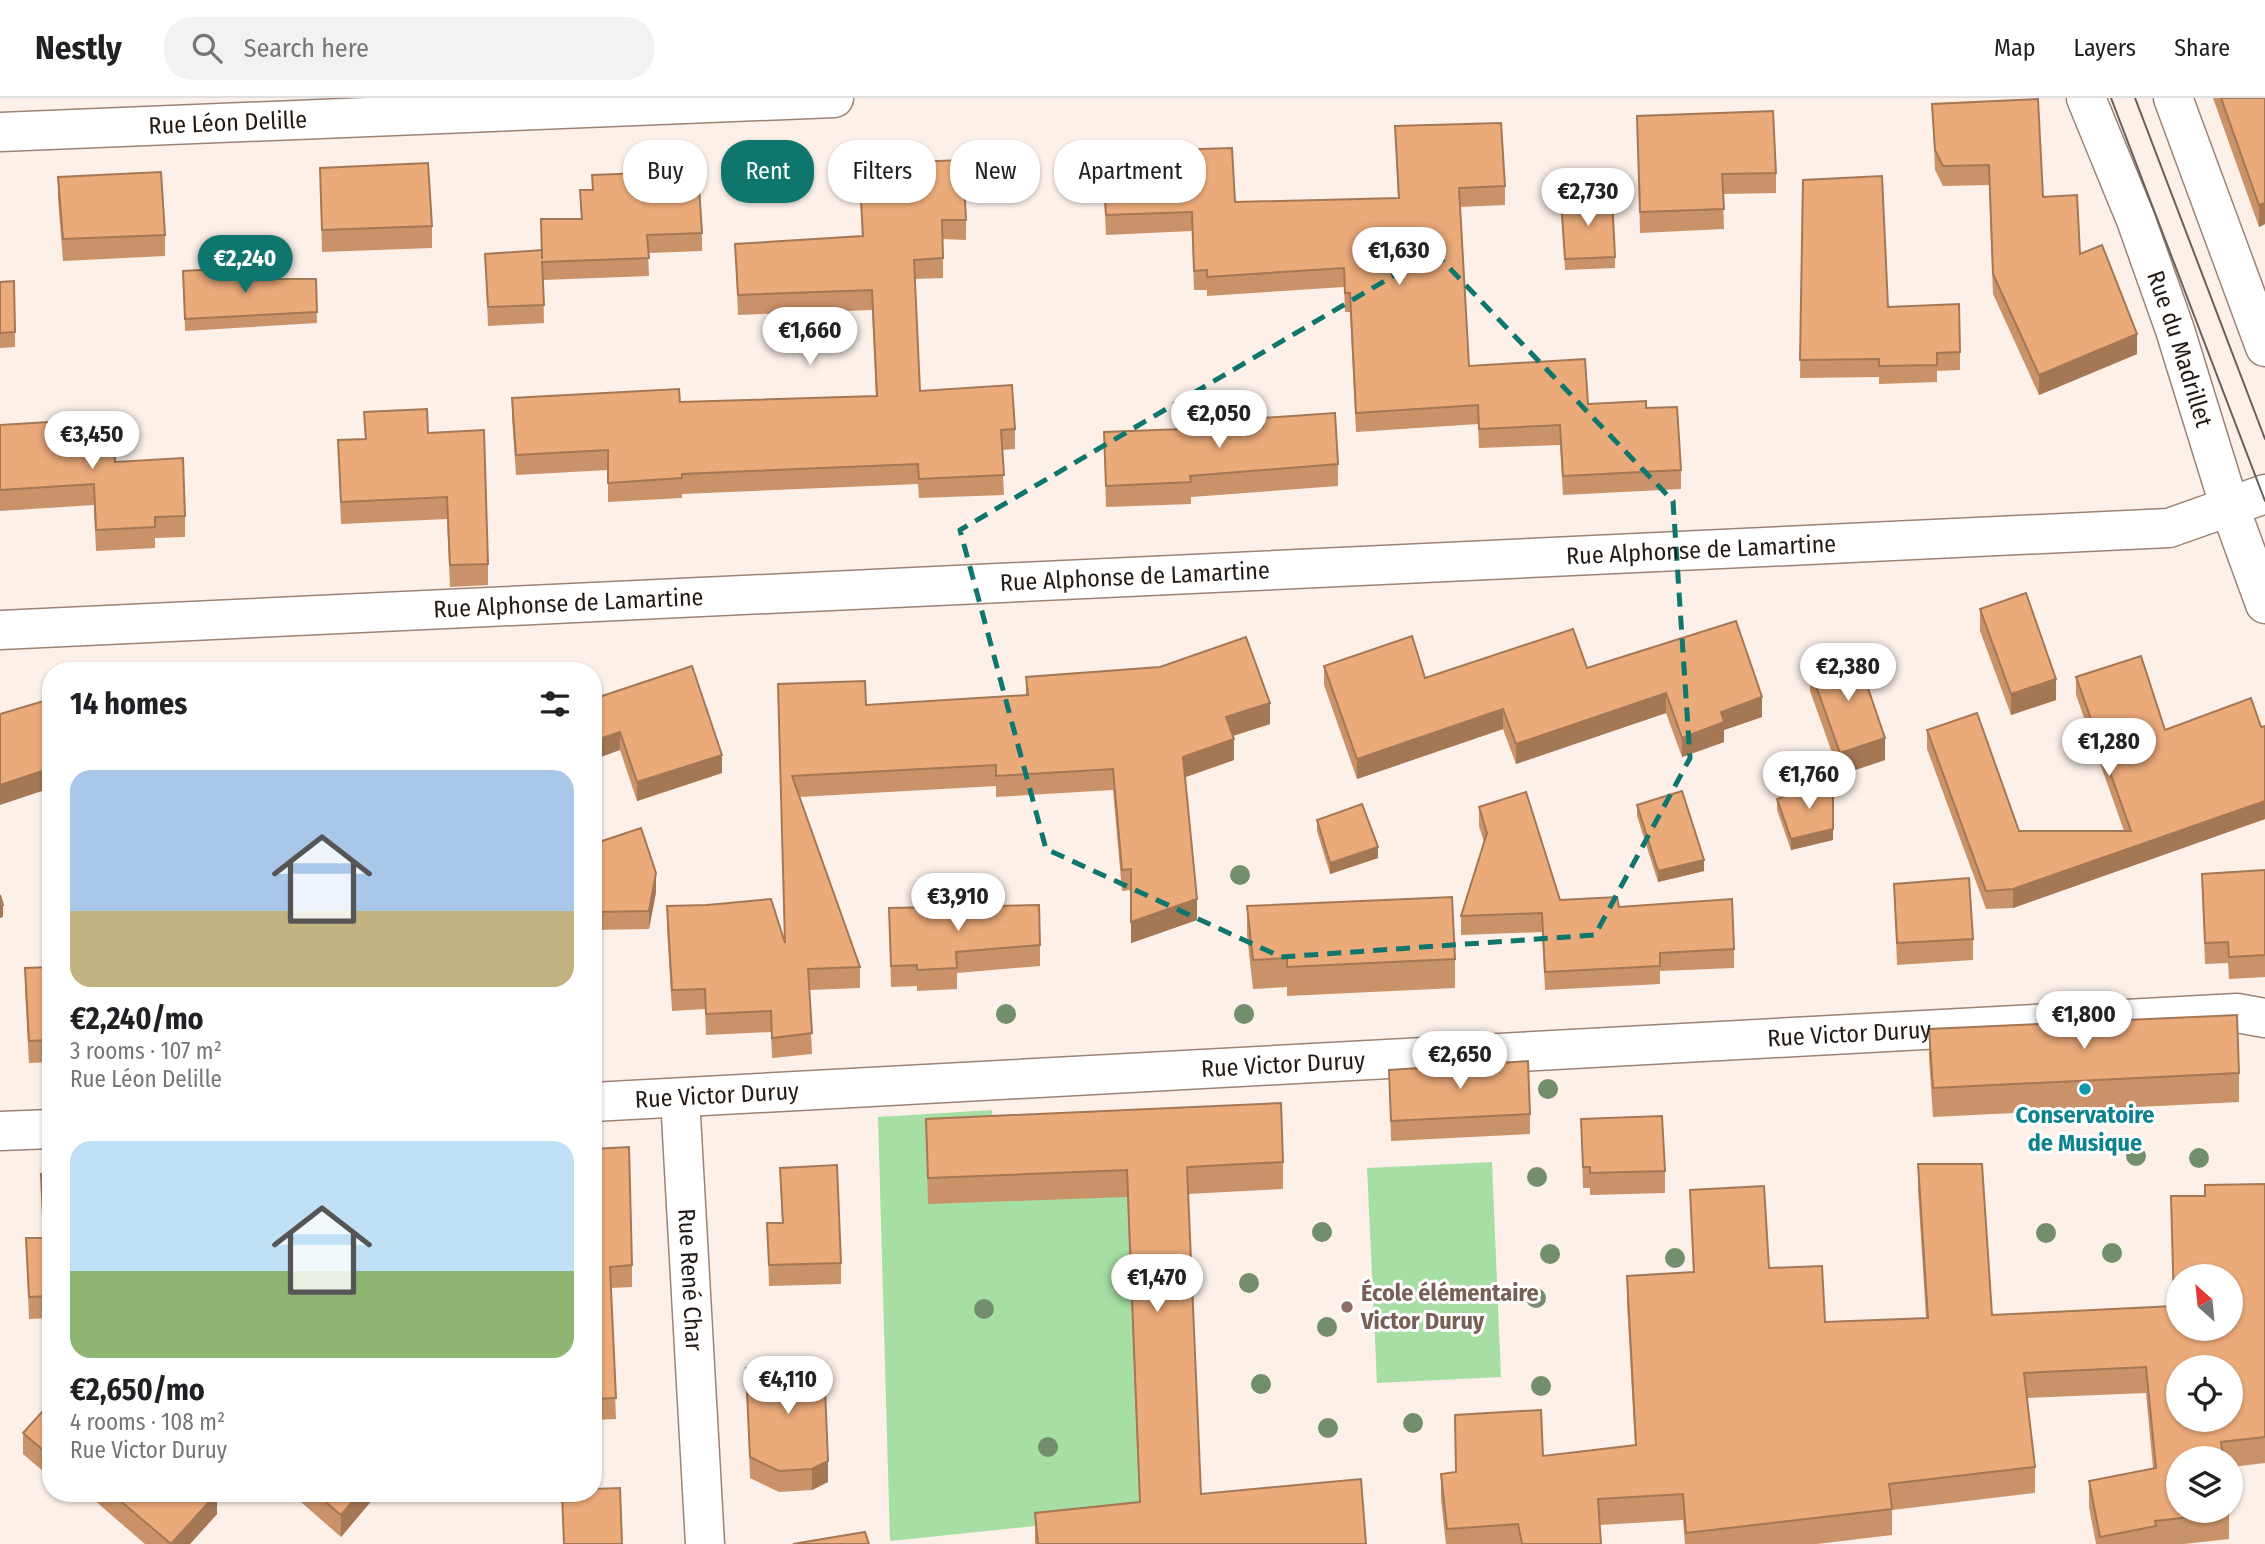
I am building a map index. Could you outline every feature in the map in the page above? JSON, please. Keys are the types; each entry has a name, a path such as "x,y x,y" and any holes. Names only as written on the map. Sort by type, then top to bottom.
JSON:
{"street":[{"name":"Rue Léon Delille","path":"0,132 834,98"},
{"name":"Rue du Madrillet","path":"2087,98 2136,220 2175,330 2230,508 2265,604"},
{"path":"2173,98 2265,347"},
{"name":"Rue Alphonse de Lamartine","path":"0,629 2168,528 2265,494"},
{"name":"Rue Victor Duruy","path":"602,1102 2237,1013 2265,1018"},
{"name":"Rue René Char","path":"680,1098 705,1544"},
{"path":"0,1131 42,1129"}],"highlighted area":[{"path":"1434,252 1673,501 1690,758 1595,935 1281,957 1046,849 960,530"}],"green space":[{"path":"992,1110 994,1142 1127,1197 1139,1503 1200,1509 890,1541 878,1117"},
{"path":"1492,1162 1501,1377 1377,1383 1367,1168"}],"building":[{"path":"2221,98 2265,98 2265,203 2259,205"},
{"path":"2038,99 2043,197 2077,195 2080,254 2102,245 2137,334 2039,375 1993,274 1989,165 1943,166 1935,150 1932,104"},
{"path":"1773,111 1776,173 1722,174 1724,209 1640,212 1637,116"},
{"path":"1501,123 1505,186 1459,188 1469,366 1585,359 1588,404 1646,401 1646,408 1677,407 1681,470 1563,476 1560,425 1479,429 1478,405 1356,413 1350,293 1345,293 1344,268 1207,277 1207,270 1194,271 1192,212 1106,215 1105,203 1206,203 1206,149 1232,148 1235,202 1399,198 1395,126"},
{"path":"950,160 950,203 965,203 966,220 942,220 943,258 914,260 920,391 1012,385 1015,429 1001,430 1004,475 919,479 918,464 682,474 682,478 608,483 608,450 516,455 512,398 679,389 680,402 877,396 872,290 738,295 735,244 863,236 861,203 936,203 936,161"},
{"path":"428,163 432,226 322,230 320,168"},
{"path":"161,172 165,235 63,239 58,177"},
{"path":"623,174 623,203 700,203 702,233 647,235 649,258 542,262 544,305 488,307 485,254 542,250 541,219 582,219 580,190 593,190 592,175"},
{"path":"1882,176 1888,307 1959,304 1960,352 1937,353 1937,365 1879,366 1879,359 1800,360 1803,180"},
{"path":"1612,197 1615,257 1565,259 1561,200"},
{"path":"234,268 234,279 316,279 317,312 185,319 183,271"},
{"path":"14,281 15,332 0,333 0,282"},
{"path":"427,409 428,433 484,430 488,564 450,565 447,497 341,502 338,440 366,439 364,412"},
{"path":"1335,413 1338,464 1190,476 1191,482 1106,486 1104,432 1263,426 1262,418"},
{"path":"114,418 115,462 183,458 185,516 155,517 155,527 96,530 94,484 0,490 0,425"},
{"path":"2026,593 2056,679 2011,694 1980,609"},
{"path":"1736,621 1762,697 1721,712 1724,722 1682,738 1666,693 1516,744 1503,709 1357,759 1324,666 1412,636 1425,678 1573,629 1587,668"},
{"path":"1246,637 1270,703 1226,717 1234,739 1183,757 1197,899 1131,922 1131,869 1122,870 1113,769 996,776 996,765 792,776 860,967 808,969 812,1033 772,1038 771,1011 706,1014 705,989 672,990 667,906 771,899 785,943 778,684 865,681 866,705 1028,695 1026,677 1160,667"},
{"path":"1856,653 1885,738 1840,753 1810,669"},
{"path":"2141,656 2165,730 2251,698 2261,727 2265,726 2265,801 2013,889 1986,891 1927,730 1977,713 2019,831 2131,831 2076,677"},
{"path":"692,666 722,755 637,782 620,732 602,738 602,696"},
{"path":"42,701 42,771 0,785 0,714"},
{"path":"1833,780 1833,829 1791,839 1777,799"},
{"path":"1682,791 1704,860 1658,871 1637,805"},
{"path":"1526,792 1560,900 1617,897 1619,907 1732,899 1734,949 1660,953 1660,966 1545,972 1542,913 1461,916 1487,833 1479,807"},
{"path":"1362,804 1378,847 1330,863 1317,820"},
{"path":"641,828 656,873 649,911 602,912 602,841"},
{"path":"2265,870 2265,955 2229,957 2228,942 2205,943 2202,874"},
{"path":"1969,878 1973,939 1897,943 1894,884"},
{"path":"1452,897 1455,959 1287,967 1287,958 1253,960 1247,906"},
{"path":"1039,905 1040,945 956,952 957,968 917,970 917,965 891,966 889,908"},
{"path":"42,967 42,1040 29,1041 25,968"},
{"path":"2237,1015 2239,1073 1933,1088 1929,1029"},
{"path":"1528,1061 1530,1114 1391,1121 1389,1070"},
{"path":"1281,1103 1283,1162 1187,1167 1201,1494 1361,1479 1366,1544 1038,1544 1035,1513 1140,1502 1127,1170 928,1178 926,1119"},
{"path":"1662,1116 1665,1171 1590,1173 1590,1167 1583,1167 1581,1119"},
{"path":"629,1147 632,1265 610,1267 616,1398 602,1399 602,1148"},
{"path":"1918,1164 1982,1164 1992,1315 2166,1306 2166,1341 2243,1341 2244,1264 2173,1264 2171,1196 2205,1196 2205,1185 2265,1184 2265,1437 2221,1442 2222,1446 2166,1446 2166,1520 2155,1521 2156,1526 2100,1537 2089,1481 2156,1468 2146,1367 2024,1373 2035,1467 1889,1484 1892,1509 1686,1533 1683,1494 1598,1499 1601,1544 1522,1544 1518,1524 1447,1529 1441,1474 1456,1472 1455,1415 1541,1410 1543,1456 1636,1445 1627,1276 1694,1272 1690,1190 1764,1186 1769,1268 1822,1266 1825,1322 1928,1318"},
{"path":"837,1165 841,1263 769,1265 767,1223 783,1223 780,1168"},
{"path":"26,1238 42,1238 42,1296 29,1297"},
{"path":"824,1364 828,1461 812,1469 779,1471 750,1457 746,1368"},
{"path":"42,1412 42,1449 23,1433"},
{"path":"620,1488 622,1544 564,1544 562,1502 602,1502 602,1489"},
{"path":"122,1502 209,1502 171,1544"},
{"path":"326,1502 352,1502 341,1515"},
{"path":"865,1532 869,1544 793,1544"}],"tram line":[{"path":"2111,98 2265,501"},
{"path":"2135,98 2265,439"}],"place":[{"name":"Conservatoire de Musique","path":"2085,1089"},
{"name":"École élémentaire Victor Duruy","path":"1347,1307"}]}
